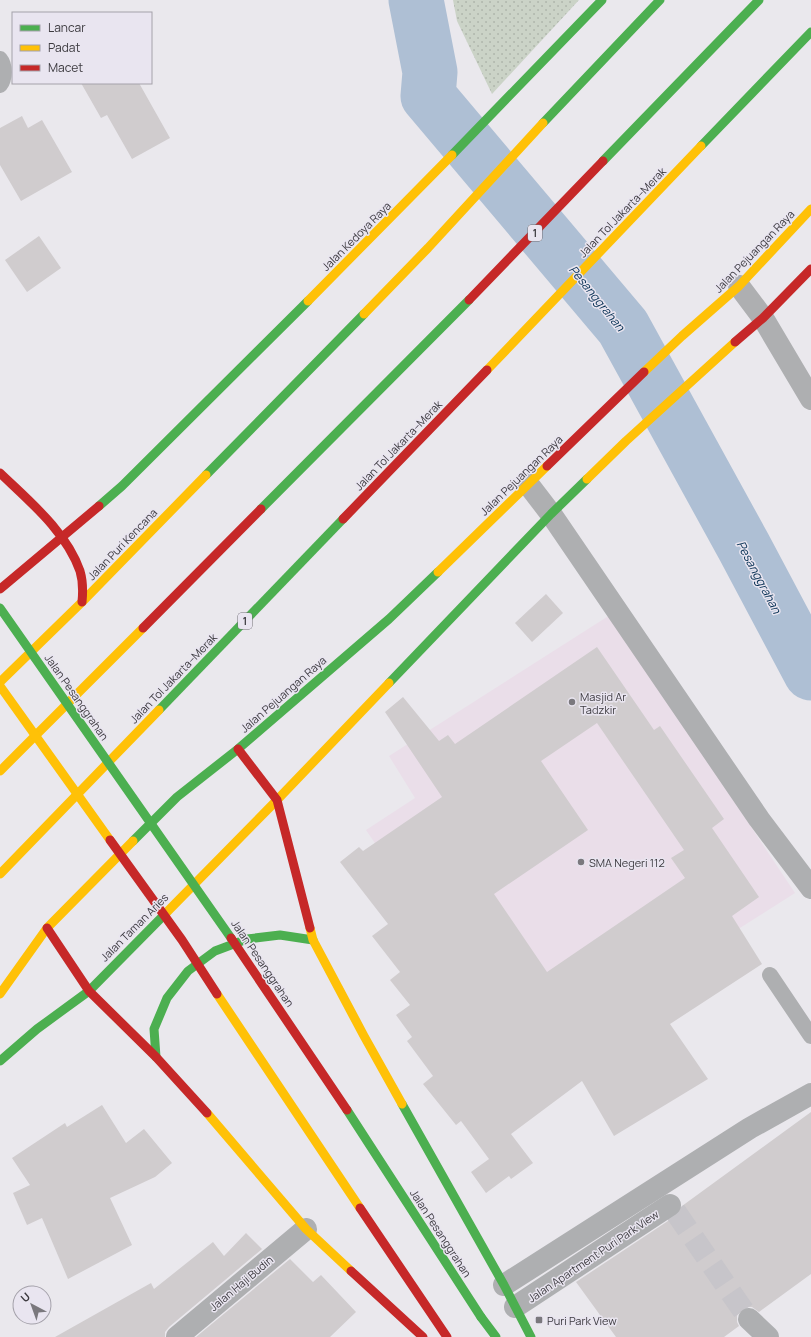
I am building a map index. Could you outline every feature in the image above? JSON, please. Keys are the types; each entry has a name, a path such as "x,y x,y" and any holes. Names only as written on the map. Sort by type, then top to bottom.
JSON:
{"main road":[{"name":"Jalan Kedoya Raya","path":"62,538 122,486 391,218 602,0"},
{"name":"Jalan Puri Kencana","path":"0,682 82,602 428,248 561,103 660,0"},
{"name":"1","path":"0,771 454,316 759,0"},
{"name":"Jalan Tol Jakarta–Merak","path":"0,874 490,367 811,32"},
{"name":"Jalan Pejuangan Raya","path":"238,749 388,619 682,336 739,286 811,209"},
{"path":"277,800 551,514 626,441 763,318 811,269"},
{"path":"0,473 28,500 62,538 73,555 80,571 83,588 82,602"},
{"path":"0,589 62,538"},
{"name":"Jalan Pesanggrahan","path":"0,608 215,913 378,1158 481,1317 496,1337"},
{"path":"0,686 182,940 309,1134 447,1337"},
{"path":"0,994 47,928 176,797 238,749 277,800 313,940 364,1036 504,1285 531,1337"},
{"name":"Jalan Taman Aries","path":"0,1061 37,1029 89,991 277,800"},
{"path":"47,928 89,991 156,1057 219,1126 306,1229 423,1337"},
{"path":"156,1057 154,1029 167,998 188,971 215,951 247,939 280,935 313,940"}],"street":[{"path":"739,286 763,318 811,399"},
{"path":"528,484 551,514 759,819 811,888"},
{"name":"Jalan Apartment Puri Park View","path":"515,1307 667,1201 750,1128 811,1094"},
{"name":"Jalan Apartment Puri Park View","path":"504,1285 667,1201"},
{"name":"Jalan Haji Budin","path":"177,1337 306,1229"},
{"path":"749,1319 768,1337"}],"lane":[{"path":"0,59 3,63 3,81 0,85"},
{"path":"770,975 811,1036"}],"shaded area":[{"path":"453,0 579,0 492,94 457,21"},
{"name":"SMA Negeri 112","path":"610,615 795,893 525,1064 366,830 415,798 389,756"}],"building":[{"path":"82,84 140,84 170,138 132,159 107,115 101,118"},
{"path":"22,116 28,128 42,120 72,172 21,201 0,165 0,128"},
{"path":"39,236 61,268 27,292 5,260"},
{"path":"546,594 563,613 532,642 515,623"},
{"name":"SMA Negeri 112","path":"597,647 654,730 660,726 724,819 712,828 759,897 732,916 762,964 670,1024 708,1079 614,1136 582,1081 511,1134 533,1163 511,1179 509,1176 486,1193 471,1172 489,1159 461,1121 456,1125 423,1084 433,1076 407,1041 412,1037 396,1015 410,1005 390,980 400,972 372,936 388,924 340,862 359,847 363,851 442,797 385,712 403,697 439,741 448,735 455,744","holes":["597,723 684,850 671,858 685,878 547,972 494,894 588,830 541,761"]},
{"path":"102,1105 126,1143 144,1129 172,1163 155,1177 110,1198 132,1245 68,1279 42,1218 27,1225 13,1193 30,1185 12,1158 65,1123 67,1127"},
{"path":"811,1112 811,1274 759,1312 752,1307 745,1307 740,1310 737,1316 739,1326 724,1337 616,1337 576,1282 677,1215 681,1211 682,1206"},
{"path":"246,1233 262,1249 169,1327 165,1332 165,1337 55,1337 151,1283 154,1289 213,1242 224,1256"},
{"path":"290,1259 313,1282 321,1275 356,1312 330,1337 196,1337"}],"waterway":[{"name":"Pesanggrahan","path":"416,0 430,72 428,96 623,327 744,547 811,673"}],"tunnel":[{"path":"675,1211 749,1319"}],"traffic: fast":[{"path":"452,155 602,0"},
{"path":"543,123 660,0"},
{"path":"603,161 759,0"},
{"path":"701,146 811,32"},
{"path":"261,509 469,300"},
{"path":"99,506 122,486 308,301"},
{"path":"206,475 364,314"},
{"path":"389,683 551,514 587,479"},
{"path":"159,710 343,519"},
{"path":"133,841 177,797 238,749 389,619 438,572"},
{"path":"0,608 231,938"},
{"path":"0,1061 37,1029 89,991 166,913"},
{"path":"156,1057 154,1029 167,998 188,971 215,951 247,939 280,935 313,940"},
{"path":"402,1104 504,1285 531,1337"},
{"path":"347,1110 481,1317"},
{"path":"481,1317 496,1337"}],"traffic: slow":[{"path":"364,314 428,248 543,123"},
{"path":"487,370 701,146"},
{"path":"308,301 452,155"},
{"path":"644,372 739,286 811,209"},
{"path":"587,479 626,441 735,342"},
{"path":"438,572 547,466"},
{"path":"0,682 82,602 206,475"},
{"path":"0,771 143,628"},
{"path":"166,913 389,683"},
{"path":"0,686 110,840"},
{"path":"0,874 159,710"},
{"path":"0,994 47,928 133,841"},
{"path":"310,928 313,940 402,1104"},
{"path":"217,994 360,1208"},
{"path":"207,1113 306,1229 351,1271"}],"traffic: jam":[{"path":"469,300 603,161"},
{"path":"735,342 763,318 811,269"},
{"path":"343,519 487,370"},
{"path":"547,466 644,372"},
{"path":"0,473 46,518 66,543 74,556 80,571 82,579 82,602"},
{"path":"0,589 99,506"},
{"path":"143,628 261,509"},
{"path":"238,749 277,800 310,928"},
{"path":"110,840 182,940 217,994"},
{"path":"47,928 89,991 156,1057 207,1113"},
{"path":"231,938 347,1110"},
{"path":"360,1208 447,1337"},
{"path":"351,1271 423,1337"}],"place":[{"name":"Masjid Ar Tadzkir","path":"572,702"},
{"name":"SMA Negeri 112","path":"581,862"},
{"name":"Puri Park View","path":"539,1320"}]}
